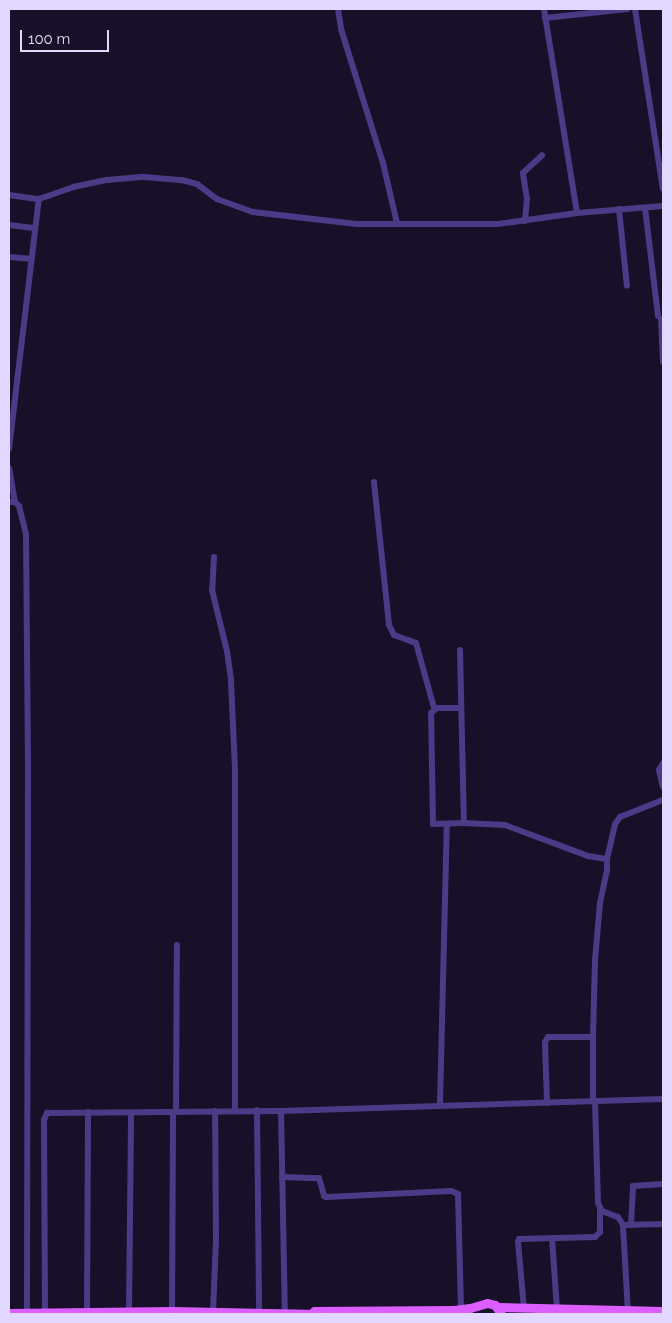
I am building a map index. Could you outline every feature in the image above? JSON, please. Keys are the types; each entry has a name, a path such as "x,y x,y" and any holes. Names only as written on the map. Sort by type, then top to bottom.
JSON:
{"main road":[{"path":"304,1313 332,1309 478,1310 487,1303 500,1311 556,1308 626,1312 663,1311"},
{"path":"9,1313 172,1311 321,1314"}],"street":[{"path":"338,9 342,29 382,163 397,224"},
{"path":"544,9 577,213"},
{"path":"545,18 628,9"},
{"path":"635,9 663,189"},
{"path":"525,221 527,199 523,173 542,155"},
{"path":"9,195 39,199 73,187 107,180 144,177 182,180 196,184 217,199 253,212 319,221 397,224 498,224 577,213 663,206"},
{"path":"9,449 30,259 39,199"},
{"path":"645,208 663,362"},
{"path":"620,209 627,286"},
{"path":"9,225 35,228"},
{"path":"9,257 30,259"},
{"path":"9,468 12,502 22,512 24,522 26,560 27,1313"},
{"path":"374,482 389,625 394,635 416,643 434,708 431,713 433,824 505,825 588,856 607,859"},
{"path":"214,557 212,590 227,651 231,681 235,769 235,1110"},
{"path":"460,650 464,823"},
{"path":"434,708 461,708"},
{"path":"663,763 659,770 663,787"},
{"path":"524,1309 518,1240 520,1238 595,1237 600,1232 594,1101 594,1037 595,960 600,903 608,870 607,859 615,824 620,817 663,800"},
{"path":"440,1104 447,824"},
{"path":"172,1311 177,945"},
{"path":"546,1103 547,1038 594,1037"},
{"path":"45,1313 44,1115 46,1113 281,1111 440,1104 663,1099"},
{"path":"257,1110 262,1313"},
{"path":"213,1312 216,1239 215,1111"},
{"path":"281,1111 285,1312"},
{"path":"87,1312 88,1112"},
{"path":"129,1312 131,1113"},
{"path":"282,1177 319,1178 324,1196 327,1198 451,1191 458,1194 461,1309"},
{"path":"631,1225 633,1186 663,1184"},
{"path":"600,1209 618,1217 623,1225 626,1312"},
{"path":"623,1225 663,1224"},
{"path":"552,1238 556,1308"}]}
